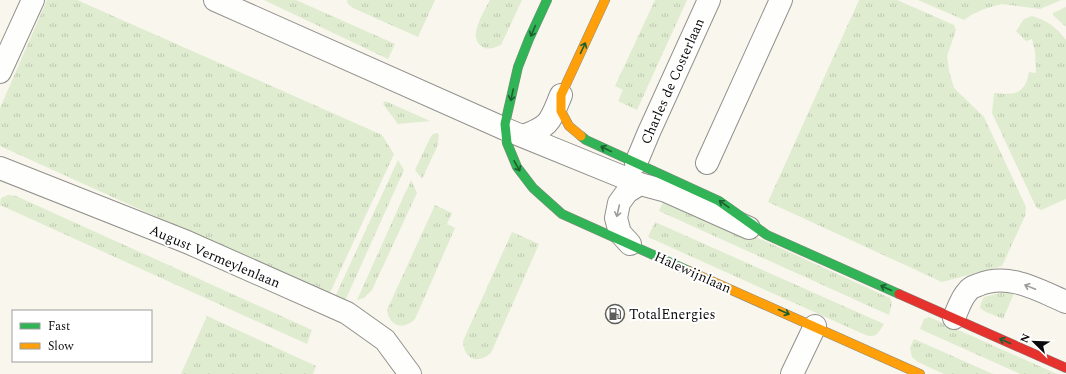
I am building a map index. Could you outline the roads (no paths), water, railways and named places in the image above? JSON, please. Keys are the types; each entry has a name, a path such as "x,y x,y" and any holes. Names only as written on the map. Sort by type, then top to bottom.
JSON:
{"main road":[{"path":"514,133 520,61 547,0"},
{"path":"605,0 561,95 561,111 569,126 586,140 638,174"},
{"name":"Halewijnlaan","path":"514,133 508,145 514,161 522,175 533,189 562,214 920,374"},
{"path":"767,235 1066,368"}],"street":[{"path":"0,72 33,0"},
{"path":"215,0 514,133 638,174 666,191 767,235"},
{"name":"Charles de Costerlaan","path":"638,174 649,132 709,0"},
{"path":"707,162 781,0"},
{"path":"514,133 540,130 550,121 561,95"},
{"name":"August Vermeylenlaan","path":"0,168 187,242 347,313 385,340 410,374"},
{"path":"630,244 620,234 616,218 619,203 638,174"},
{"path":"954,318 963,297 969,289 986,282 1002,279 1015,281 1066,302"},
{"path":"792,374 815,326"}],"place":[{"name":"TotalEnergies","path":"615,314"}]}
